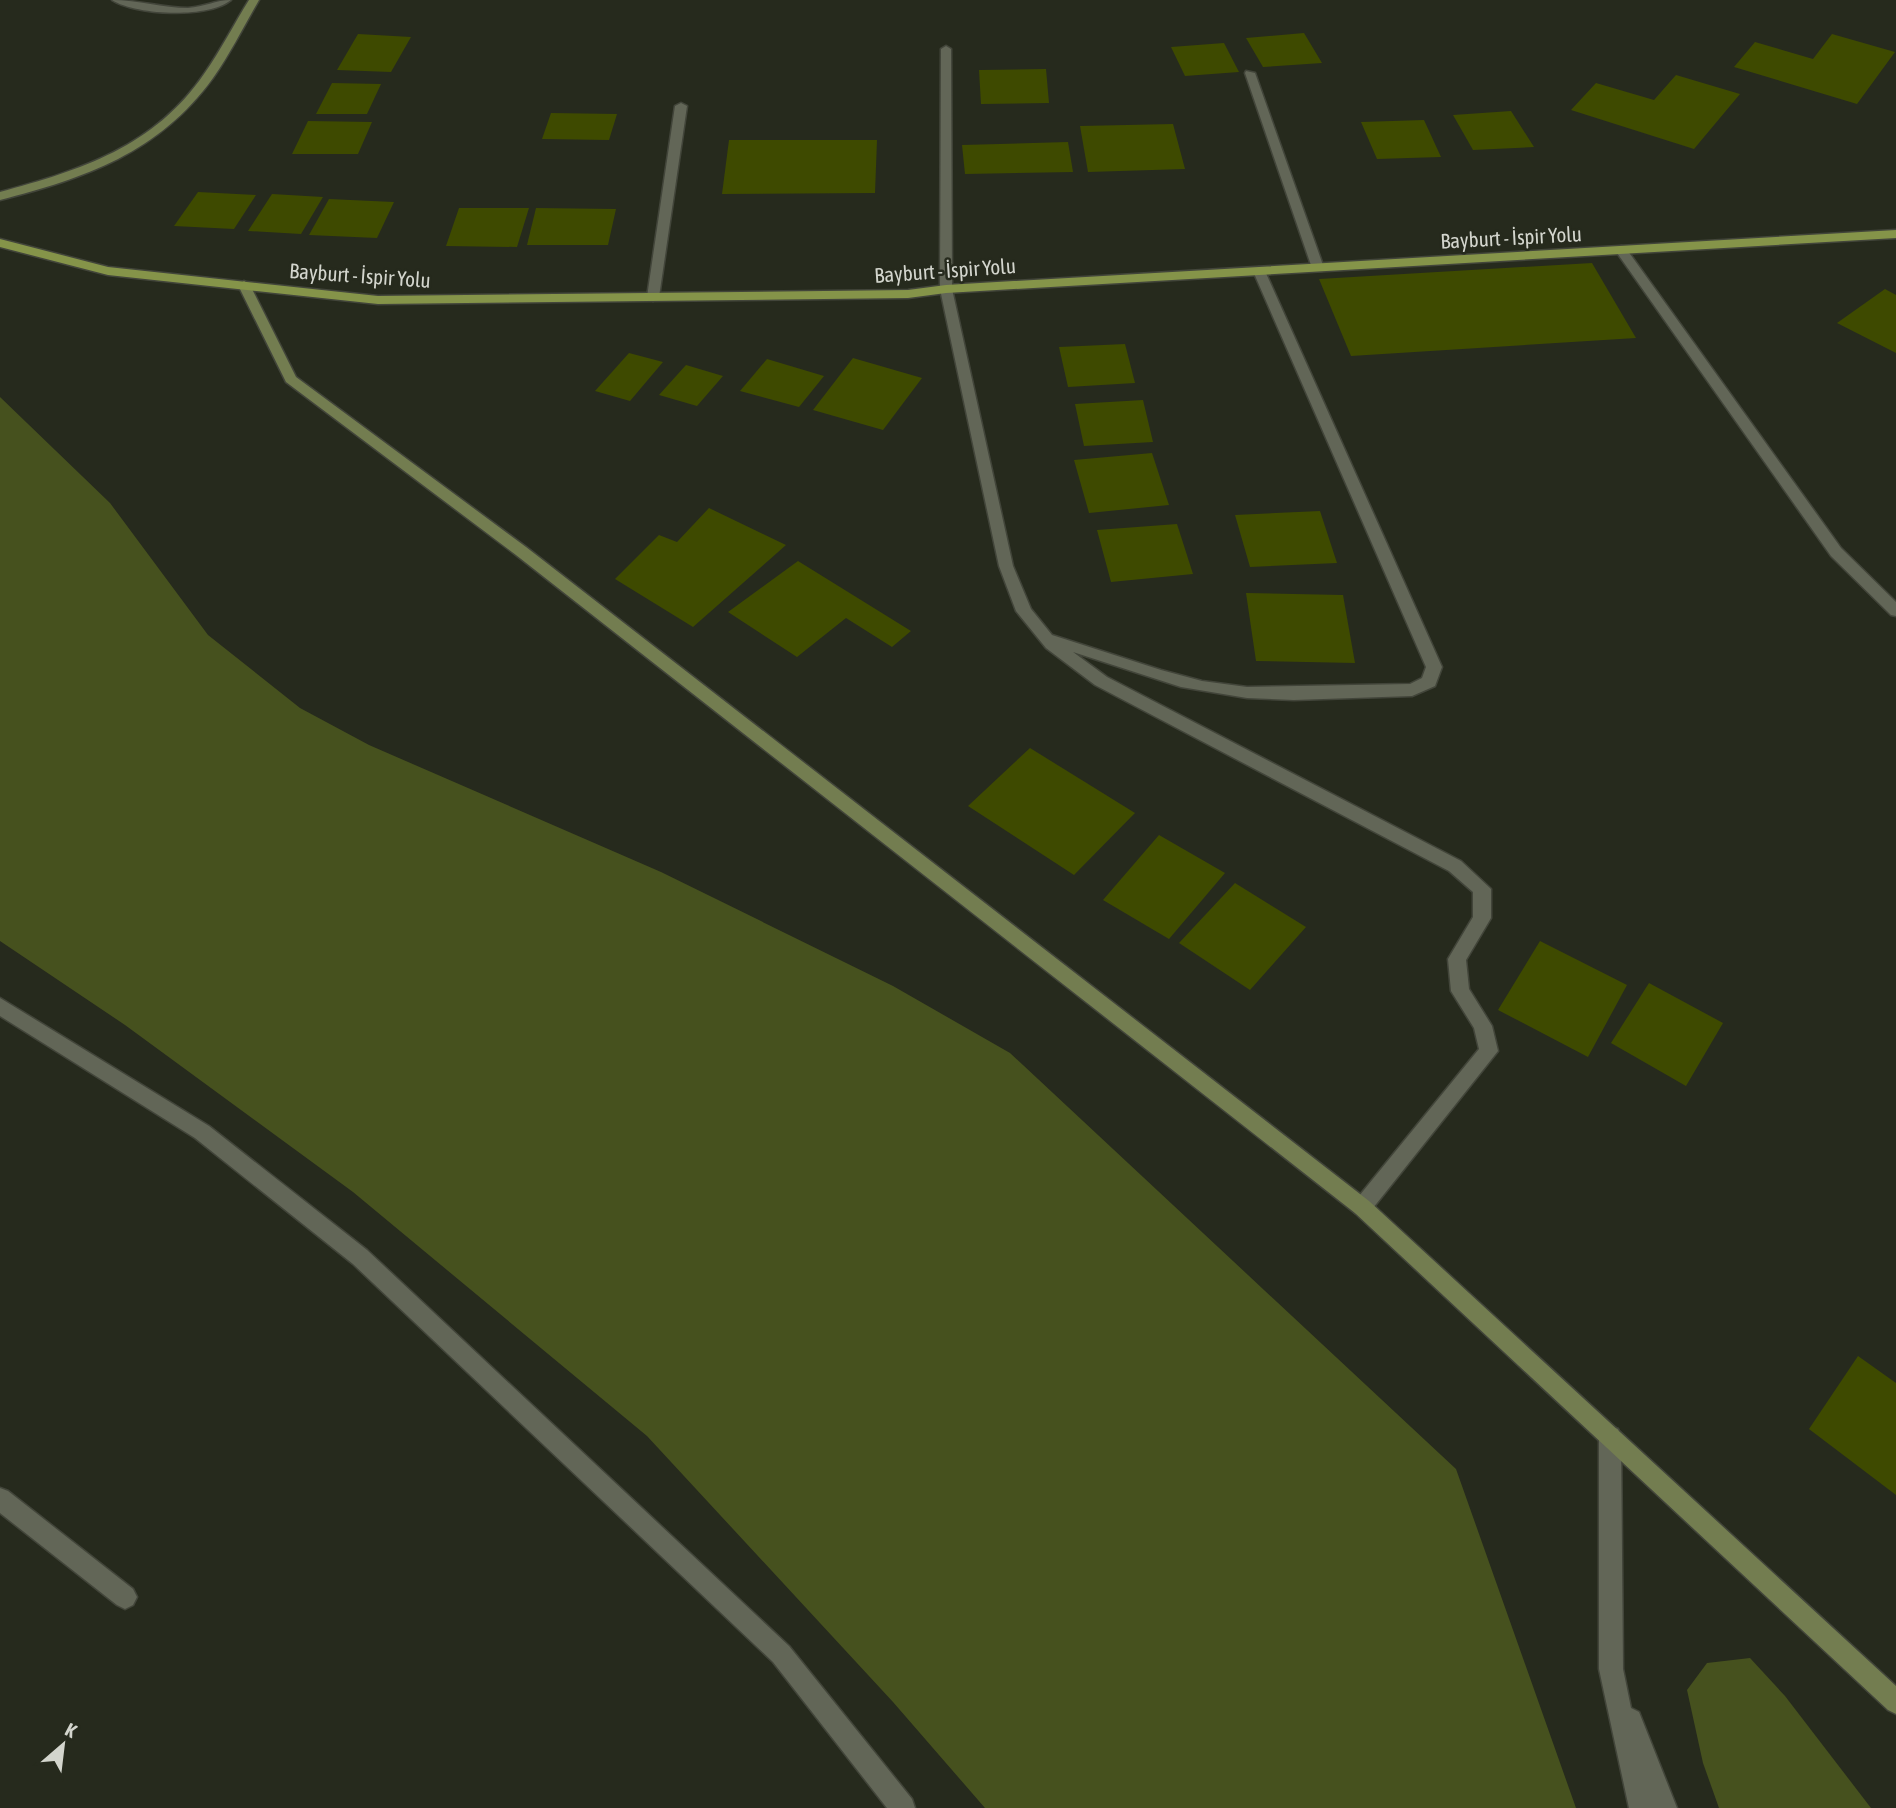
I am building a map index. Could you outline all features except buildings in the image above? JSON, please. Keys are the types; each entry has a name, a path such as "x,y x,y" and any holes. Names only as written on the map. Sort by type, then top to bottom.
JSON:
{"main road":[{"path":"0,196 75,175 128,151 167,123 208,77 254,0"},
{"name":"Bayburt - İspir Yolu","path":"0,243 108,271 378,300 908,294 946,289 1896,234"},
{"path":"244,285 291,379 521,551 1362,1207 1896,1702"}],"street":[{"path":"117,0 190,11 212,8 226,0"},
{"path":"946,49 946,289 1006,566 1024,611 1051,644 1101,681 1455,866 1482,889 1482,918 1457,959 1460,991 1483,1026 1489,1051 1362,1207"},
{"path":"1250,73 1318,268"},
{"path":"653,297 681,106"},
{"path":"1621,250 1836,552 1896,611"},
{"path":"1045,636 1172,679 1225,690 1285,693 1412,690 1429,682 1434,667 1259,271"},
{"path":"0,1006 202,1132 360,1257 781,1654 904,1808"},
{"path":"1610,1437 1611,1669 1641,1808"},
{"path":"0,1499 125,1597"},
{"path":"1611,1669 1665,1808"}],"green space":[{"path":"0,397 110,503 208,635 300,708 369,745 661,872 893,986 1010,1053 1456,1469 1576,1808 985,1808 893,1702 647,1436 353,1192 125,1025 0,941"},
{"path":"1750,1658 1785,1696 1871,1808 1719,1808 1703,1763 1687,1690 1707,1663"}]}
